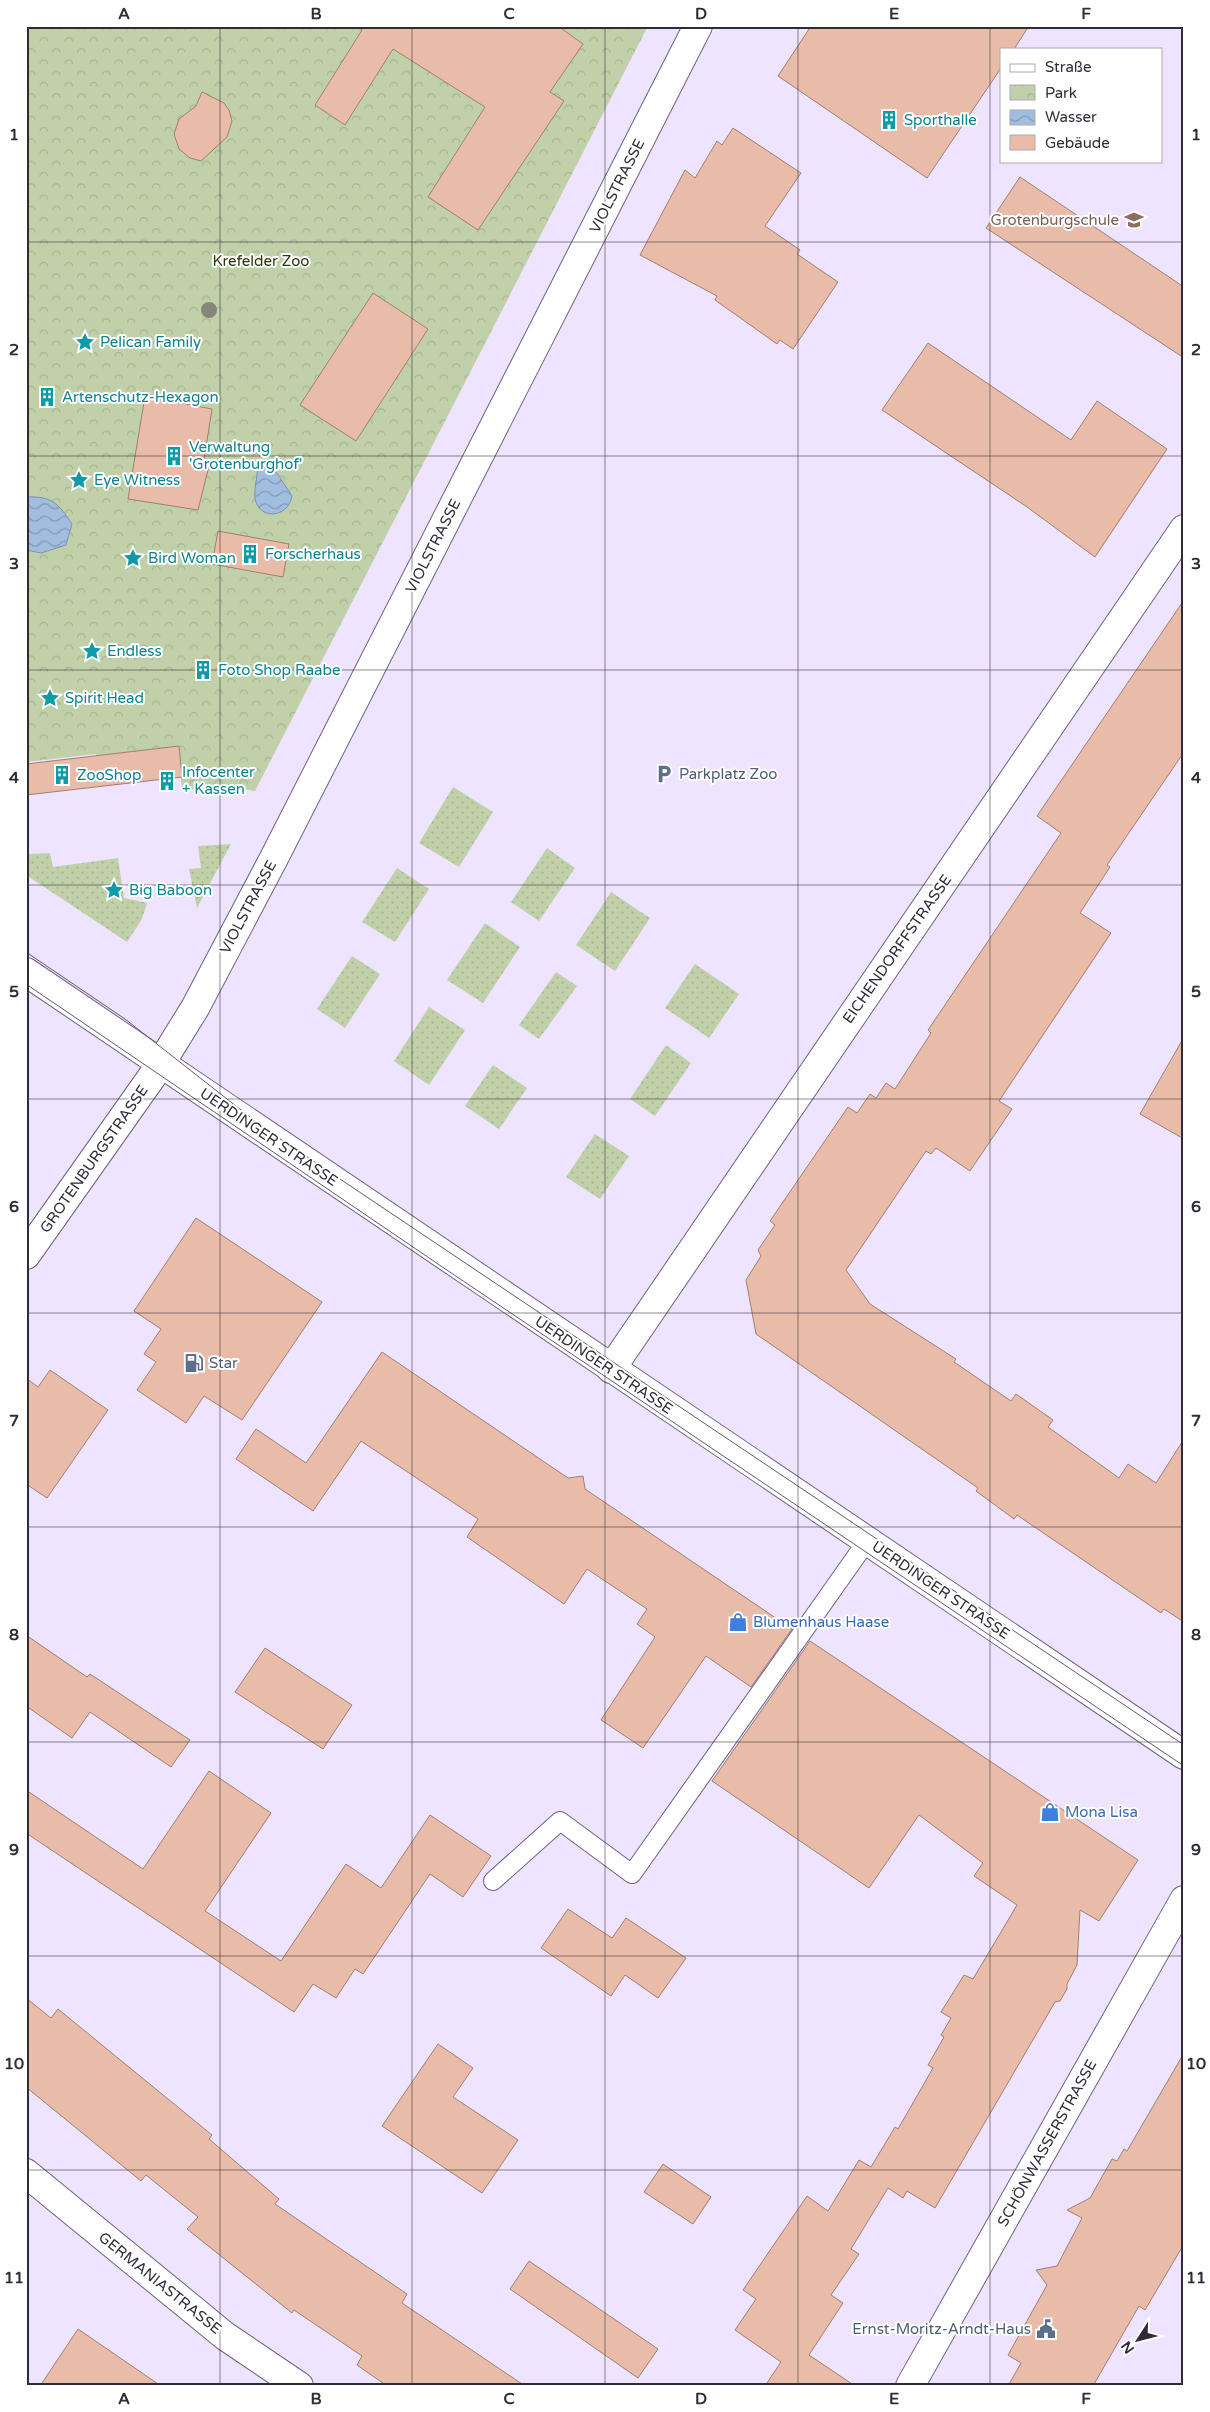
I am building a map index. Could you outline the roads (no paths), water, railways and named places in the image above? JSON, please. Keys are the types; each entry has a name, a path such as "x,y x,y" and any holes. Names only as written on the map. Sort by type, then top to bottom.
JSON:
{"street":[{"name":"VIOLSTRASSE","path":"161,1063 195,1008 274,858 698,26"},
{"name":"EICHENDORFFSTRASSE","path":"611,1369 647,1312 1184,529"},
{"name":"UERDINGER STRASSE","path":"26,972 1184,1755"},
{"name":"GROTENBURGSTRASSE","path":"26,1255 161,1063"},
{"name":"SCHÖNWASSERSTRASSE","path":"910,2386 1184,1900"},
{"name":"GERMANIASTRASSE","path":"26,2174 225,2336 299,2386"}],"lane":[{"path":"493,1881 560,1821 632,1874 868,1541"}],"water":[{"path":"258,463 277,473 292,496 289,504 279,513 267,513 257,505 255,494"},
{"path":"26,497 42,498 54,502 63,511 72,524 66,545 41,553 26,550"}],"tram line":[{"path":"26,952 125,1019 264,1128 1184,1745"},
{"path":"26,984 1184,1766"}],"place":[{"name":"Sporthalle","path":"889,120"},
{"name":"Grotenburgschule","path":"1134,220"},
{"name":"Pelican Family","path":"85,342"},
{"name":"Artenschutz-Hexagon","path":"47,397"},
{"name":"Verwaltung 'Grotenburghof'","path":"174,456"},
{"name":"Eye Witness","path":"79,480"},
{"name":"Forscherhaus","path":"250,554"},
{"name":"Bird Woman","path":"133,558"},
{"name":"Endless","path":"92,651"},
{"name":"Foto Shop Raabe","path":"203,670"},
{"name":"Spirit Head","path":"50,698"},
{"name":"Parkplatz Zoo","path":"664,774"},
{"name":"ZooShop","path":"62,775"},
{"name":"Infocenter + Kassen","path":"167,781"},
{"name":"Big Baboon","path":"114,890"},
{"name":"Star","path":"194,1363"},
{"name":"Blumenhaus Haase","path":"738,1622"},
{"name":"Mona Lisa","path":"1050,1812"},
{"name":"Ernst-Moritz-Arndt-Haus","path":"1046,2329"}],"park label":[{"name":"Krefelder Zoo","path":"261,261"}]}
